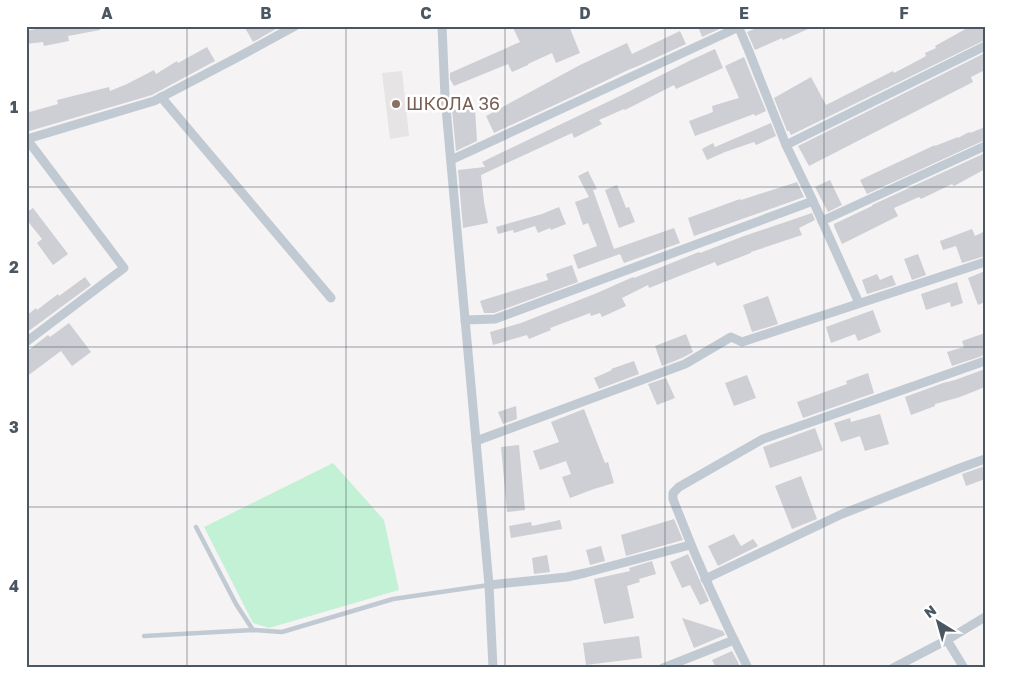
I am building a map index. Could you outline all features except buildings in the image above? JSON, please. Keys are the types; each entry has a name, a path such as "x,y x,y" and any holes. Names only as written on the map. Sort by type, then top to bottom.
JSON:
{"street":[{"path":"26,342 124,268 27,139 154,100 295,26"},
{"path":"442,26 445,97 489,585 493,668"},
{"path":"451,160 739,27 786,145 859,303"},
{"path":"786,145 985,46"},
{"path":"161,97 330,298"},
{"path":"822,220 985,146"},
{"path":"465,320 495,319 813,201"},
{"path":"476,441 685,364 731,337 742,342 985,262"},
{"path":"748,668 690,545 673,499 673,493 679,487 763,439 985,361"},
{"path":"705,579 842,514 985,459"},
{"path":"489,585 576,575 690,545"},
{"path":"893,668 947,640 985,617"},
{"path":"663,668 734,640"},
{"path":"947,640 964,668"}],"lane":[{"path":"196,527 236,604 253,630"},
{"path":"144,636 253,630 282,632 393,599 489,585"}],"shaded area":[{"name":"ШКОЛА 36","path":"402,71 409,136 390,139 382,73"}],"green space":[{"path":"333,463 384,520 399,590 269,628 253,623 204,527"}],"place":[{"name":"ШКОЛА 36","path":"396,104"}]}
